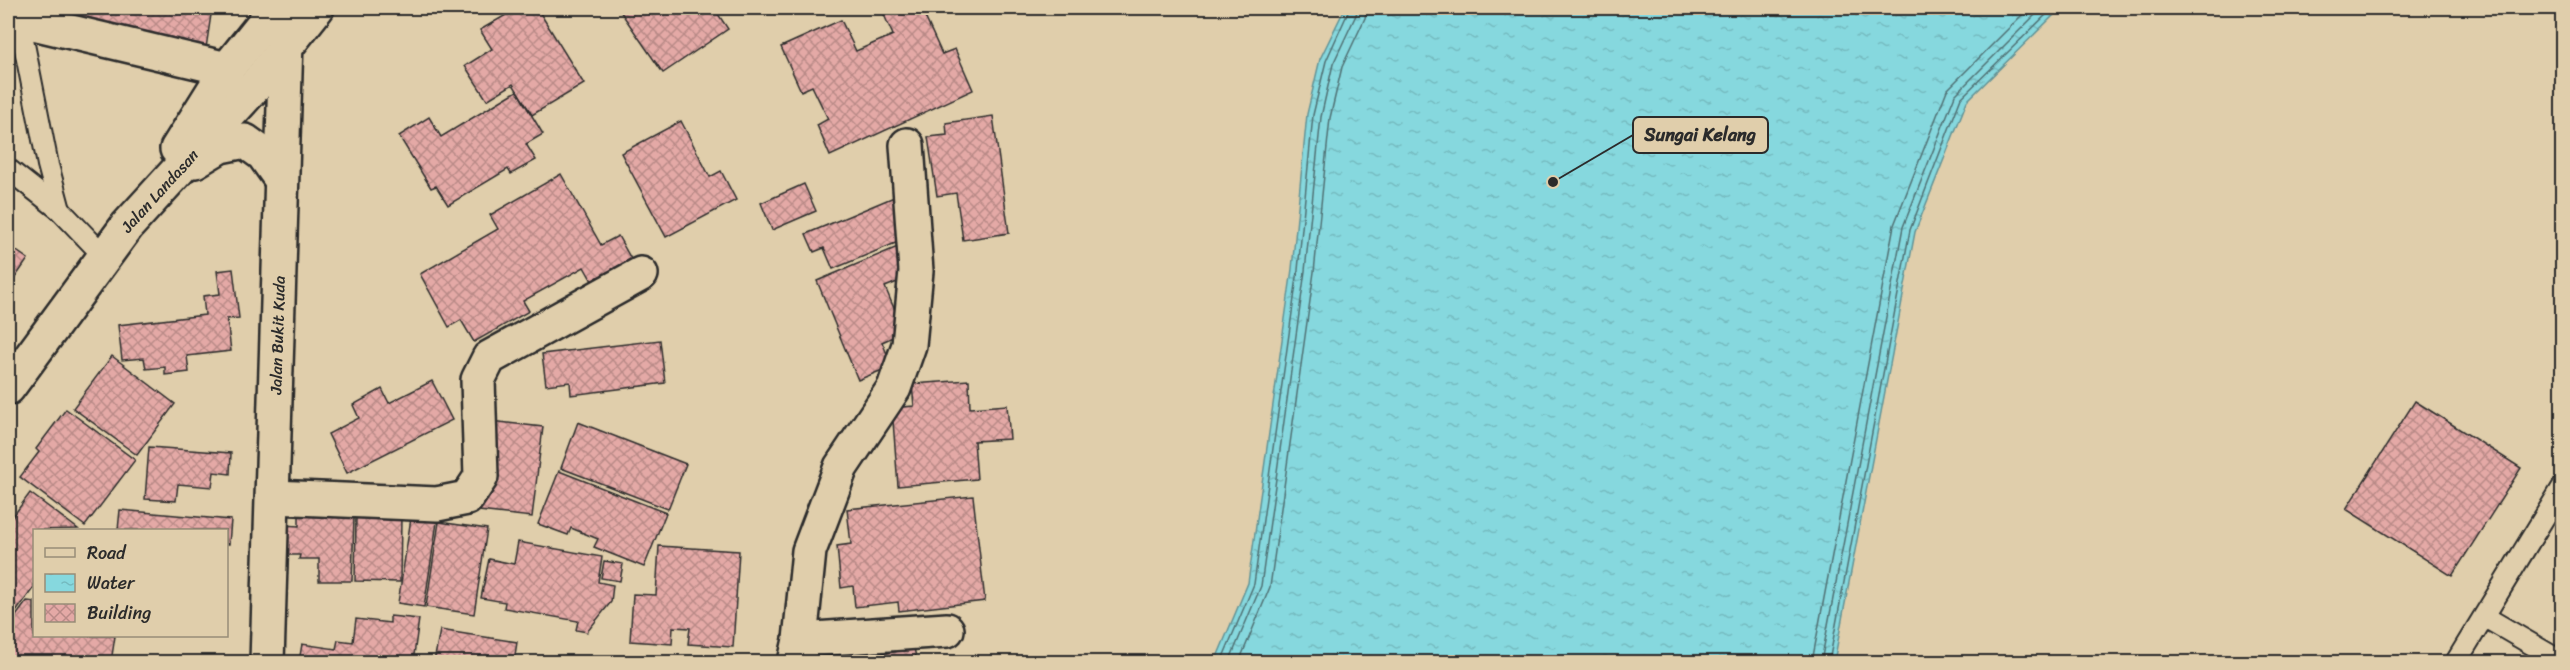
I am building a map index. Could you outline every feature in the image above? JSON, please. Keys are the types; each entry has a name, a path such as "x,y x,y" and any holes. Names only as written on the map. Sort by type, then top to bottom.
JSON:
{"street":[{"name":"Jalan Landasan","path":"127,226 227,69 276,8"},
{"name":"Jalan Bukit Kuda","path":"267,663 280,178 287,8"},
{"name":"Jalan Landasan","path":"127,226 255,86 317,8"},
{"path":"13,18 227,69"},
{"path":"172,177 220,146 245,141 263,154 280,178"},
{"path":"907,145 916,271 909,345 894,388 841,467 809,551 798,651 947,630"},
{"path":"8,388 127,226"},
{"path":"273,497 438,504 467,498 481,477 478,380 489,358 641,274"}],"lane":[{"path":"13,18 60,210"},
{"path":"8,169 60,210 104,256"},
{"path":"2456,663 2562,488"},
{"path":"2485,617 2562,662"}],"water":[{"path":"1345,8 2061,8 1967,101 1915,232 1834,662 1215,662 1248,583 1292,269 1307,114 1320,59"}],"building":[{"path":"72,8 212,8 206,48 69,28"},
{"path":"518,8 537,8 584,84 532,115 513,84 487,100 465,66 492,49 480,30"},
{"path":"618,8 714,8 728,29 663,73"},
{"path":"881,8 921,8 942,54 955,49 973,90 830,156 817,125 828,119 812,86 801,91 781,47 841,20 856,51 893,35"},
{"path":"517,91 543,134 526,144 536,160 511,174 508,169 448,205 436,186 431,188 399,136 429,117 441,137"},
{"path":"993,116 1009,233 963,240 956,193 937,196 928,137 947,135 946,123"},
{"path":"681,121 710,177 721,171 736,200 666,237 621,153"},
{"path":"561,174 601,245 618,236 631,259 592,281 584,267 523,301 529,311 474,342 461,320 449,327 420,274 498,229 490,215"},
{"path":"804,184 816,211 772,230 761,203"},
{"path":"894,197 910,237 833,269 824,248 814,252 806,234"},
{"path":"8,245 28,259 8,288"},
{"path":"900,246 912,276 885,287 904,332 882,342 892,366 858,380 817,281"},
{"path":"233,269 239,318 227,319 231,351 187,356 189,372 165,375 165,367 146,369 144,358 122,360 118,325 205,315 203,296 220,294 217,271"},
{"path":"660,340 665,383 571,395 570,382 546,385 542,354"},
{"path":"112,356 175,404 137,455 73,408"},
{"path":"969,380 970,408 1007,405 1010,439 974,441 977,479 898,486 892,408 914,406 912,384"},
{"path":"432,381 452,420 347,473 328,434 359,418 353,405 382,389 389,403"},
{"path":"2415,401 2521,468 2452,576 2346,509"},
{"path":"66,409 135,460 85,526 20,477 39,452 36,449"},
{"path":"490,421 543,427 532,517 479,511"},
{"path":"578,422 686,464 668,509 561,468"},
{"path":"149,447 231,453 230,474 214,472 212,487 178,484 176,501 145,499"},
{"path":"559,471 666,513 644,567 594,547 598,539 571,528 568,535 538,524"},
{"path":"30,493 78,529 33,529 33,588 8,623 8,523"},
{"path":"973,496 985,601 899,611 898,602 855,607 853,586 841,588 837,546 851,544 847,509"},
{"path":"120,510 231,520 229,544 228,529 118,529"},
{"path":"299,516 354,517 352,581 319,581 319,559 299,559 300,555 281,555 282,525 299,526"},
{"path":"356,516 401,517 400,582 355,581"},
{"path":"411,518 437,522 424,607 398,603"},
{"path":"439,522 487,529 474,614 426,607"},
{"path":"518,542 602,557 598,582 613,585 611,602 587,632 576,630 578,621 504,608 505,602 481,598 489,559 514,564"},
{"path":"659,546 739,551 733,647 688,644 690,628 673,627 672,644 630,641 633,594 656,595"},
{"path":"604,561 623,564 620,581 601,578"},
{"path":"27,601 33,602 33,637 115,637 111,662 8,662 8,627"},
{"path":"390,616 419,619 413,662 299,662 302,644 336,649 338,640 353,642 356,619 390,623"},
{"path":"440,630 517,642 514,662 434,662"},
{"path":"914,648 917,662 843,662"}],"place":[{"name":"Sungai Kelang","path":"1553,182"}]}
